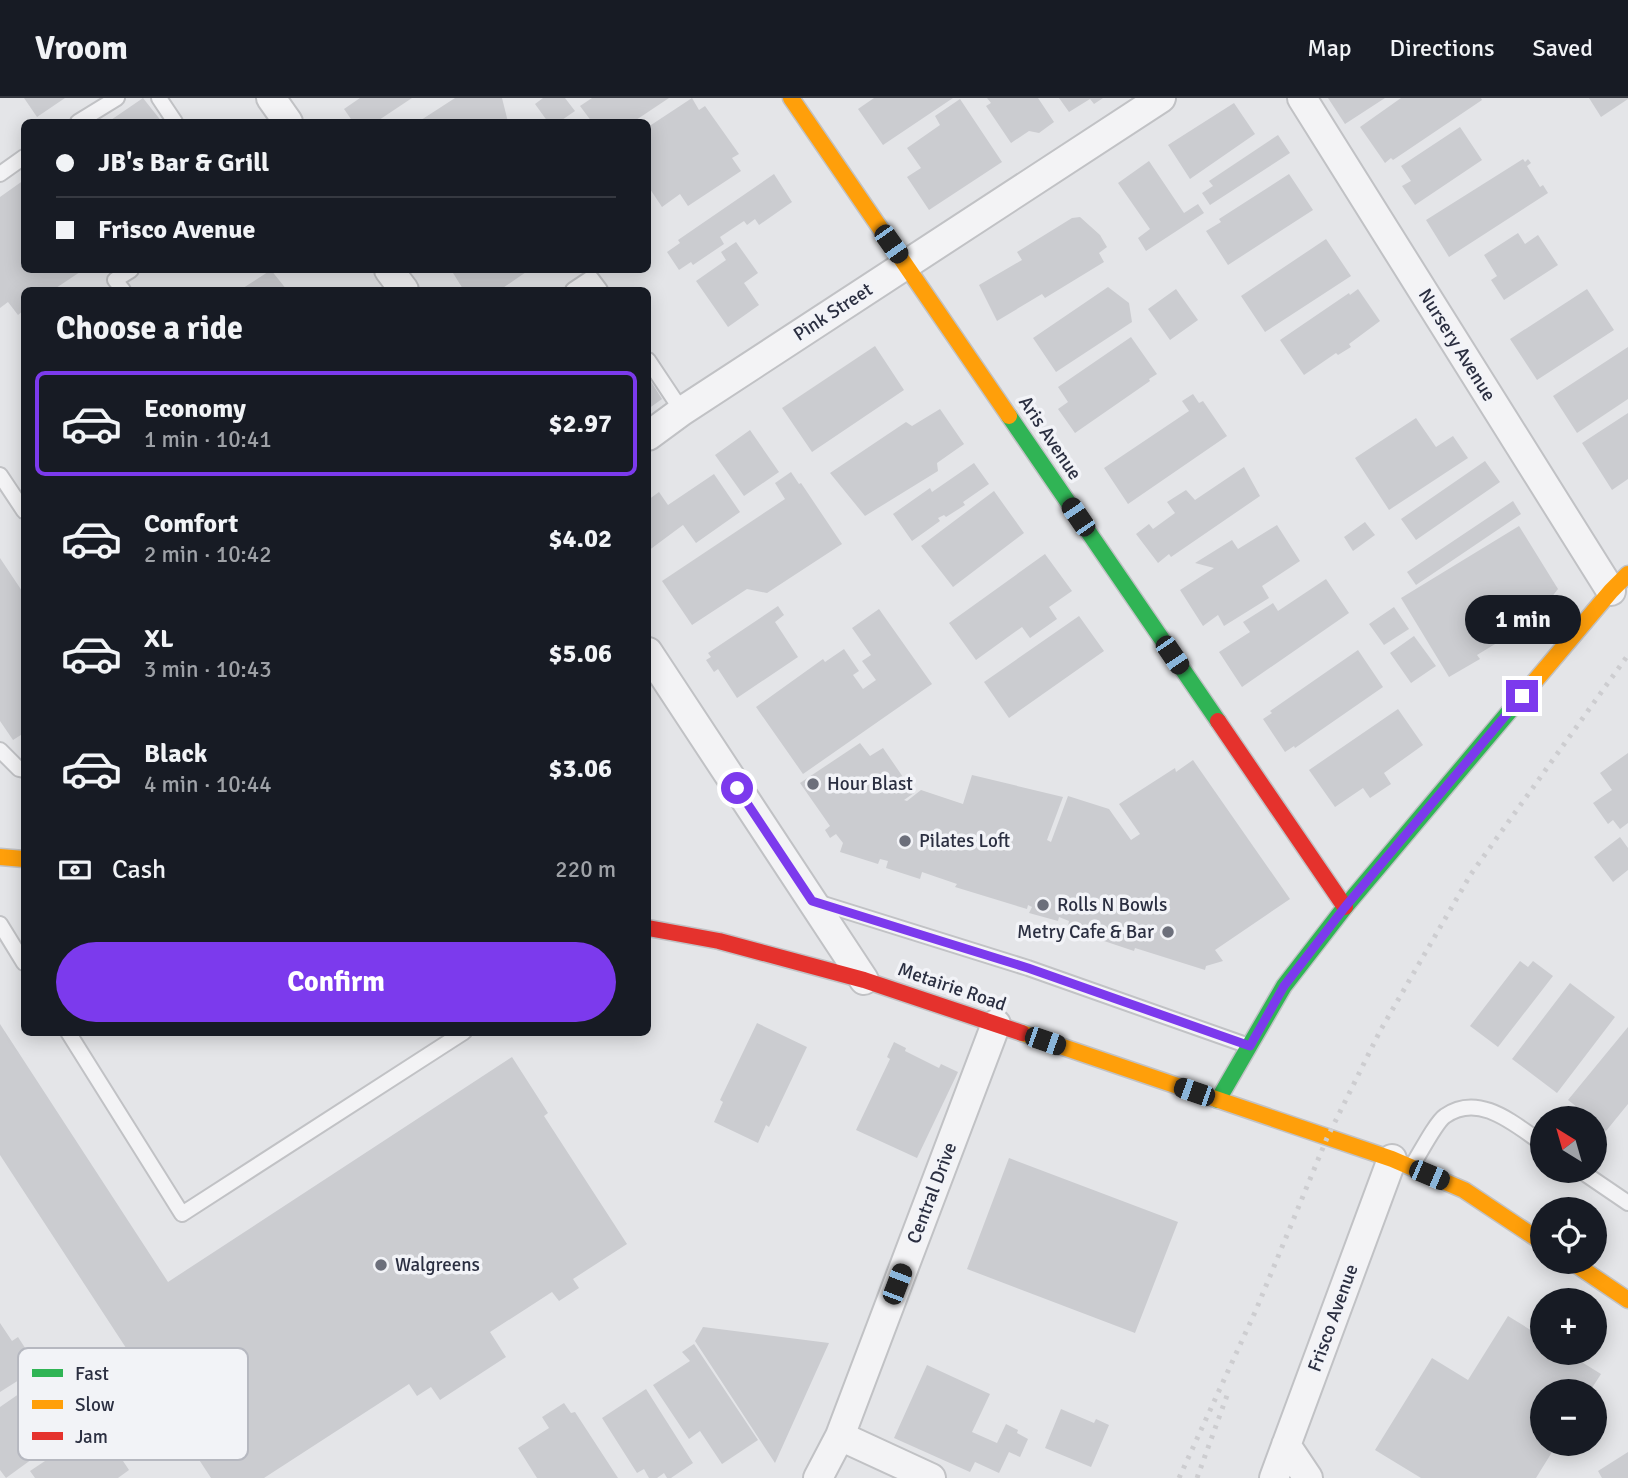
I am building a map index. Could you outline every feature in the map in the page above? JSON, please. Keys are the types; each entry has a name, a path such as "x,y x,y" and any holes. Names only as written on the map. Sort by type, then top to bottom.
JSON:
{"street":[{"path":"271,98 286,119"},
{"name":"Aris Avenue","path":"791,98 1345,907"},
{"name":"Pink Street","path":"651,434 1161,98"},
{"name":"Nursery Avenue","path":"1303,98 1620,583"},
{"path":"1218,1100 1284,986 1345,907 1620,583"},
{"path":"651,657 864,980"},
{"path":"0,857 21,859"},
{"name":"Metairie Road","path":"651,929 719,941 864,980 1402,1163 1464,1190 1530,1234"},
{"name":"Central Drive","path":"818,1478 840,1436 996,1024"},
{"name":"Frisco Avenue","path":"1274,1478 1402,1163"},
{"path":"1590,1274 1628,1300"},
{"path":"840,1436 930,1478"},
{"path":"1286,1445 1308,1478"}],"lane":[{"path":"83,119 117,98"},
{"path":"159,98 174,119"},
{"path":"0,174 21,159"},
{"path":"120,287 115,280 126,273"},
{"path":"578,287 591,278 598,287"},
{"path":"651,364 682,411"},
{"path":"0,475 21,506"},
{"path":"0,750 21,769"},
{"path":"812,901 1028,968 1250,1046"},
{"path":"0,925 21,958"},
{"path":"71,1036 182,1214 458,1036"},
{"path":"1402,1163 1444,1117 1469,1106 1499,1114 1530,1135"},
{"path":"1599,1183 1628,1203"}],"building":[{"path":"24,98 65,98 37,117"},
{"path":"143,98 160,119 112,119"},
{"path":"360,98 412,98 380,119 351,119 344,109"},
{"path":"455,98 502,98 507,119 423,119"},
{"path":"543,98 565,98 575,111 563,119 546,119 535,104"},
{"path":"592,98 669,98 638,119 590,119 580,106"},
{"path":"692,98 699,110 705,106 739,154 732,158 741,171 688,206 680,194 662,207 651,190 651,125"},
{"path":"874,98 953,98 883,145 858,109"},
{"path":"987,98 1038,98 1054,122 1039,133 1029,131 1011,143 986,106 991,103"},
{"path":"1059,98 1103,98 1094,104 1090,99 1069,112"},
{"path":"1328,98 1385,98 1345,124"},
{"path":"1401,98 1482,100 1385,163 1360,127"},
{"path":"1589,98 1628,98 1628,99 1601,117"},
{"path":"960,99 1002,162 929,210 907,177 921,168 907,148 940,125 935,116"},
{"path":"1234,103 1255,134 1190,179 1168,145"},
{"path":"1460,127 1482,160 1415,205 1402,186 1411,181 1401,166"},
{"path":"1278,135 1290,153 1210,205 1202,193 1213,186 1209,181"},
{"path":"1523,159 1525,162 1528,159 1531,163 1527,166 1540,187 1543,185 1548,193 1449,257 1426,220"},
{"path":"1149,161 1184,213 1198,204 1204,213 1146,251 1138,238 1150,229 1118,183"},
{"path":"774,174 792,202 759,225 755,219 747,225 744,221 720,237 724,244 693,265 691,262 679,270 667,252 680,243 678,240"},
{"path":"1289,174 1313,210 1228,265 1206,231 1221,222 1219,219"},
{"path":"21,182 21,273 78,273 58,287 21,287 21,312 18,315 8,302 0,308 0,197"},
{"path":"1080,217 1100,235 1107,247 1099,253 1104,262 1045,298 1042,294 997,321 979,285 1022,260 1017,252 1072,218"},
{"path":"1518,233 1525,244 1538,235 1558,265 1504,300 1491,280 1497,276 1484,255"},
{"path":"1326,239 1351,276 1265,332 1241,296"},
{"path":"736,242 758,273 744,283 759,305 728,327 696,281 726,260 721,252"},
{"path":"266,273 273,273 285,287 245,287"},
{"path":"453,273 525,273 504,287 462,287"},
{"path":"1108,287 1129,303 1132,322 1056,372 1033,338"},
{"path":"1176,289 1198,320 1170,340 1148,309"},
{"path":"1358,289 1380,321 1349,344 1351,347 1338,355 1336,353 1304,375 1280,340"},
{"path":"1587,289 1614,330 1537,380 1510,339"},
{"path":"1131,337 1157,374 1075,433 1058,409 1068,402 1058,387"},
{"path":"875,346 904,390 812,452 782,408"},
{"path":"1628,347 1628,399 1577,433 1553,396"},
{"path":"651,382 662,399 651,407"},
{"path":"1193,394 1199,403 1203,401 1227,436 1128,504 1104,468 1189,411 1182,401"},
{"path":"940,409 964,444 937,463 938,471 865,516 830,473 906,422 912,426"},
{"path":"1628,413 1628,479 1612,490 1582,443"},
{"path":"1416,418 1436,447 1453,436 1468,458 1389,510 1355,458"},
{"path":"750,430 779,472 744,496 715,455"},
{"path":"1485,461 1500,482 1416,540 1401,519"},
{"path":"974,463 989,484 963,502 965,505 946,517 944,515 938,518 940,521 912,541 893,514 930,488 932,492"},
{"path":"1244,467 1260,496 1171,557 1169,554 1158,563 1136,534 1149,524 1153,529 1175,513 1167,502 1186,490 1195,500"},
{"path":"791,472 842,544 767,593 747,589 692,625 662,581 785,499 775,483"},
{"path":"714,474 740,512 696,543 683,525 651,549 651,498 659,492 668,505"},
{"path":"994,491 1024,533 953,587 921,546"},
{"path":"1513,501 1521,514 1416,585 1407,572"},
{"path":"1365,522 1375,535 1353,551 1344,537"},
{"path":"1277,525 1300,561 1262,586 1269,598 1224,626 1218,615 1203,626 1180,590 1214,568 1195,563 1232,540 1238,549"},
{"path":"1519,526 1558,589 1533,621 1477,655 1480,659 1449,677 1401,598"},
{"path":"1045,554 1072,591 1049,607 1057,619 1030,638 1022,627 976,660 949,623"},
{"path":"0,558 21,590 21,735 13,740 0,721"},
{"path":"1326,579 1349,613 1242,687 1219,652 1250,632 1243,622 1273,603 1278,611"},
{"path":"778,606 784,615 775,622 798,657 737,698 718,669 714,672 706,660 711,657 708,653"},
{"path":"1394,607 1409,629 1384,645 1369,624"},
{"path":"879,609 932,684 803,774 756,707 823,659 825,662 844,649 859,671 853,675 863,689 876,680 862,661 871,655 852,628"},
{"path":"1079,616 1104,651 1009,718 984,682"},
{"path":"1414,636 1436,666 1411,683 1390,653"},
{"path":"1358,650 1383,687 1295,748 1294,746 1285,752 1263,719 1272,713 1270,711"},
{"path":"1398,709 1423,745 1384,773 1391,784 1370,798 1363,788 1335,807 1309,770"},
{"path":"860,743 870,756 883,748 914,793 904,800 907,801 921,790 963,804 972,775 1063,797 1047,840 1051,842 1068,796 1109,809 1131,840 1140,834 1119,804 1175,768 1176,772 1193,760 1290,899 1215,950 1223,961 1206,966 1205,970 1095,938 1098,928 1094,926 1092,934 1068,926 1069,921 1059,917 1058,921 1029,913 1032,907 1028,905 1027,909 955,887 957,884 922,872 920,879 886,868 888,861 880,859 878,864 840,852 843,843 836,834 830,838 825,830 830,826 800,783"},
{"path":"1628,753 1628,823 1620,829 1613,820 1608,824 1593,803 1612,790 1600,773"},
{"path":"1620,837 1628,848 1628,870 1613,882 1594,857"},
{"path":"1520,961 1528,967 1533,961 1553,976 1498,1047 1470,1026"},
{"path":"1570,983 1615,1017 1557,1093 1512,1059"},
{"path":"757,1023 807,1047 769,1127 766,1125 758,1143 714,1122 723,1102 720,1100"},
{"path":"0,1024 168,1282 512,1057 548,1113 544,1116 627,1244 573,1279 579,1288 559,1301 552,1292 490,1332 506,1357 440,1400 431,1387 417,1396 409,1384 264,1478 211,1478 199,1460 248,1460 248,1348 126,1348 0,1155"},
{"path":"1628,1027 1628,1104 1607,1130 1607,1106 1576,1106 1568,1100"},
{"path":"894,1042 906,1048 905,1051 939,1068 941,1064 958,1072 917,1158 856,1130 890,1059 887,1057"},
{"path":"1009,1158 1178,1222 1135,1333 967,1269"},
{"path":"1508,1316 1530,1330 1530,1365 1586,1365 1601,1374 1598,1379 1530,1379 1530,1456 1550,1456 1536,1478 1421,1478 1375,1450 1432,1358 1468,1380"},
{"path":"0,1323 12,1341 18,1337 25,1348 18,1348 18,1381 0,1392"},
{"path":"703,1327 829,1343 775,1463 695,1341"},
{"path":"694,1344 758,1440 722,1464 700,1431 689,1439 653,1385 690,1361 682,1352"},
{"path":"927,1365 990,1394 972,1432 997,1443 1006,1424 1018,1430 1017,1433 1028,1439 1020,1457 1009,1452 999,1473 975,1462 970,1472 894,1438"},
{"path":"646,1389 693,1463 671,1478 667,1478 664,1473 657,1478 649,1478 644,1469 637,1473 602,1418"},
{"path":"18,1395 18,1460 31,1460 6,1478 0,1470 0,1407"},
{"path":"564,1403 571,1413 575,1412 618,1478 537,1478 518,1448 549,1428 542,1417"},
{"path":"1061,1409 1094,1423 1096,1419 1109,1425 1091,1467 1045,1448"},
{"path":"1628,1452 1628,1478 1602,1478 1598,1471"},
{"path":"46,1460 122,1460 129,1470 118,1478 35,1478 30,1471"}],"railway":[{"path":"1179,1478 1256,1310 1327,1138 1380,1031 1471,874 1628,655"},
{"path":"1197,1478 1229,1390"}],"traffic: fast":[{"path":"1009,416 1218,721"},
{"path":"1218,1100 1284,986 1345,907 1513,707"}],"traffic: slow":[{"path":"791,98 1009,416"},
{"path":"1513,707 1628,574"},
{"path":"0,857 21,859"},
{"path":"1022,1033 1392,1159 1464,1190 1530,1234"},
{"path":"1590,1274 1628,1300"}],"traffic: jam":[{"path":"1218,721 1345,907"},
{"path":"651,929 719,941 864,980 1022,1033"}],"place":[{"name":"Hour Blast","path":"813,784"},
{"name":"Pilates Loft","path":"905,841"},
{"name":"Rolls N Bowls","path":"1043,905"},
{"name":"Metry Cafe & Bar","path":"1168,932"},
{"name":"Walgreens","path":"381,1265"}],"route":[{"path":"737,788 812,901 1028,968 1250,1046 1284,986 1345,907 1522,696"}]}
